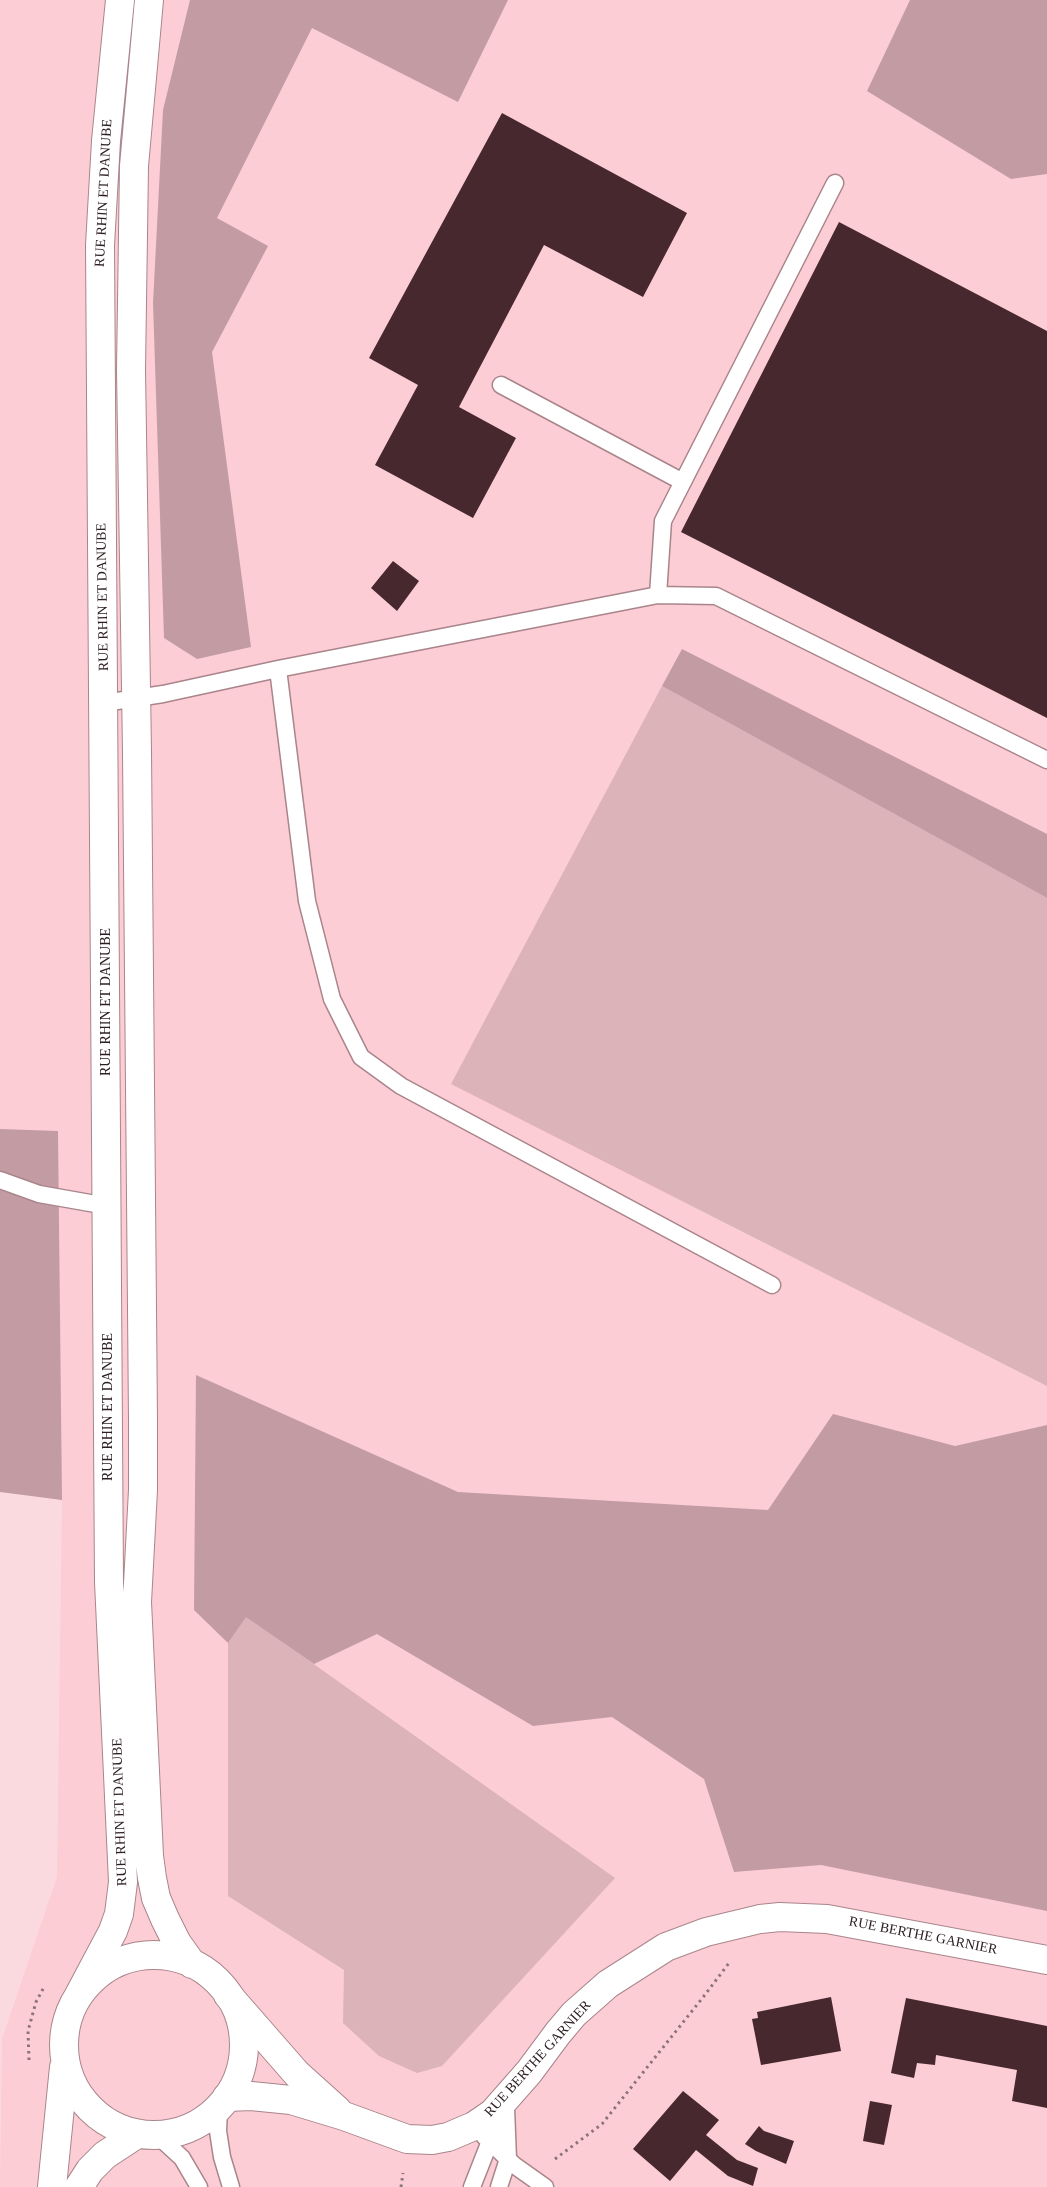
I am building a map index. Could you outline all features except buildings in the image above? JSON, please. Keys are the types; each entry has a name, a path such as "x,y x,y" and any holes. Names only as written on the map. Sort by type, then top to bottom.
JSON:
{"main road":[{"name":"RUE RHIN ET DANUBE","path":"79,1995 113,1931 121,1905 123,1882 109,1582 108,1206 100,245 106,141 120,0"},
{"name":"RUE RHIN ET DANUBE","path":"149,0 134,166 131,370 137,698 143,1410 143,1490 137,1602 149,1856 152,1878 156,1898 165,1919 192,1964"},
{"name":"RUE BERTHE GARNIER","path":"223,2103 251,2096 278,2098 344,2116 407,2140 420,2141 482,2134 493,2113 558,2033 574,2014 608,1984 666,1947 714,1929 760,1919 780,1917 827,1919 1047,1960"},
{"path":"52,2187 60,2123 64,2033 67,2020 79,1995 96,1976 130,1958 168,1956 192,1964"},
{"name":"RUE BERTHE GARNIER","path":"192,1964 212,1977 297,2074 344,2116"},
{"path":"79,2187 101,2159 124,2141 148,2135 185,2130 208,2117 223,2103 239,2073 244,2047 240,2020 228,1995"},
{"path":"64,2060 73,2086 89,2108 111,2125 148,2135"}],"lane":[{"path":"658,595 663,521 835,183"},
{"path":"502,385 683,482"},
{"path":"104,703 658,595 716,596 1047,760"},
{"path":"278,669 307,901 332,999 361,1057 401,1086 772,1285"},
{"path":"0,1180 39,1194 108,1206"},
{"path":"498,2187 508,2159 506,2099"},
{"path":"223,2103 218,2132 222,2157 231,2187"},
{"path":"482,2134 530,2178 545,2187"},
{"path":"472,2187 482,2134"},
{"path":"148,2135 182,2158 198,2187"}],"path":[{"path":"530,2178 602,2124 704,1996 760,1919"},
{"path":"31,2067 28,2031 36,2002 48,1980"}],"shaded area":[{"path":"0,0 1047,0 1047,2187 0,2187 2,2039 57,1877 62,1501 0,1475"},
{"path":"190,0 508,0 458,102 312,28 217,218 268,246 212,352 251,647 197,659 164,638 153,303 163,110"},
{"path":"910,0 1047,0 1047,174 1011,179 867,91"},
{"path":"682,649 1047,834 1047,898 662,686"},
{"path":"662,686 1047,898 1047,1386 451,1084"},
{"path":"0,1129 58,1131 62,1500 0,1492"},
{"path":"196,1375 458,1492 768,1510 833,1414 955,1446 1047,1425 1047,1911 821,1865 734,1872 704,1779 612,1717 533,1726 377,1634 314,1664 246,1617 228,1643 194,1610"},
{"path":"246,1616 615,1878 442,2066 417,2073 379,2056 343,2023 344,1970 228,1896 228,1643"}]}
